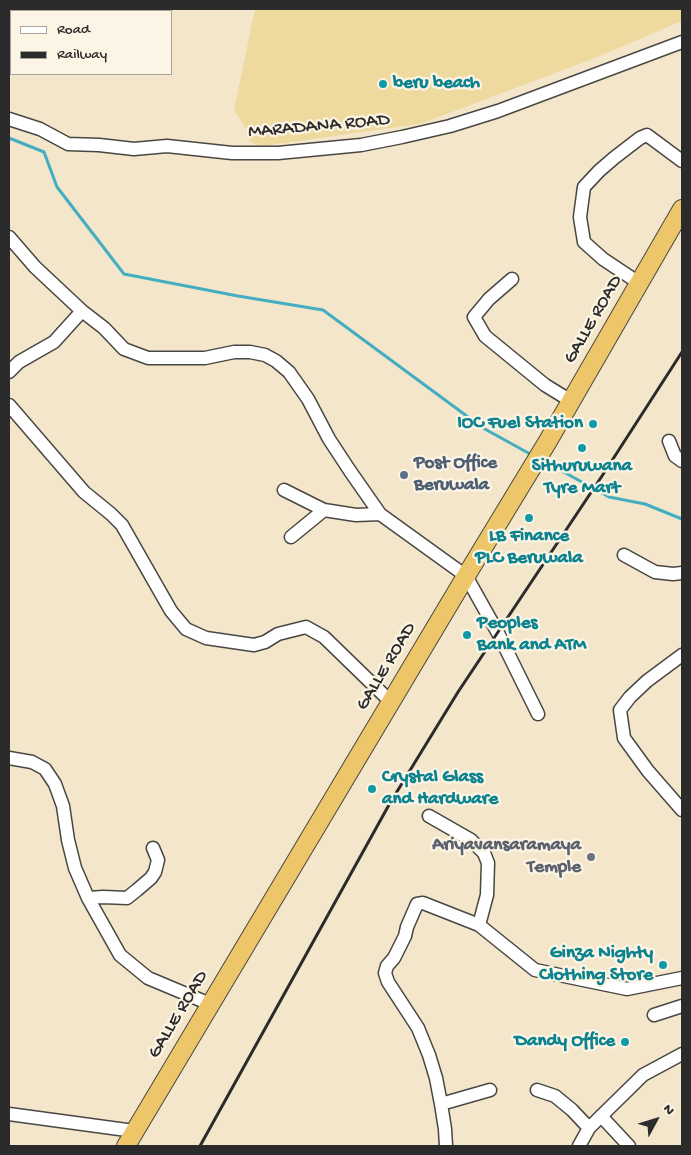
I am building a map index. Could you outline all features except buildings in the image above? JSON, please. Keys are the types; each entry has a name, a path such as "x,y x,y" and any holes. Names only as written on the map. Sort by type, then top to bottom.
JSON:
{"highway":[{"name":"GALLE ROAD","path":"130,1139 548,440 682,209"}],"street":[{"name":"MARADANA ROAD","path":"9,119 40,129 68,144 134,149 167,146 232,153 278,152 361,145 402,138 498,111 682,42"},
{"path":"639,284 603,259 584,242 580,217 584,187 614,158 640,138 647,135 682,161"},
{"path":"9,237 35,268 82,311 104,328 124,349 148,358 205,358 234,352 250,352 265,355 289,372 308,399 329,439 380,514 466,576 498,633 538,714"},
{"path":"512,279 489,299 474,317 485,336 545,385 571,401"},
{"path":"9,372 19,362 54,342 82,311"},
{"path":"9,405 84,492 122,525 171,611 186,629 206,638 254,645 265,642 278,634 306,627 324,637 391,702"},
{"path":"669,441 675,456 682,461"},
{"path":"284,490 324,510 356,515 380,514"},
{"path":"291,537 324,510"},
{"path":"624,555 655,572 682,573"},
{"path":"682,655 647,681 630,697 620,710 624,738 648,771 682,810"},
{"path":"9,758 32,762 45,769 55,784 63,806 68,840 75,868 88,898 120,955 148,978 210,1004"},
{"path":"429,816 471,840 484,853 488,863 487,895 479,925"},
{"path":"88,898 127,898 151,878 155,872 158,860 153,848"},
{"path":"446,1146 446,1129 436,1078 418,1028 388,982 385,973 387,966 394,958 405,936 407,927 418,904 423,902 479,925 534,970 627,989 682,978"},
{"path":"654,1015 682,1006"},
{"path":"579,1146 589,1128 643,1076 682,1054"},
{"path":"441,1104 490,1090"},
{"path":"537,1090 555,1096 589,1128"},
{"path":"9,1114 130,1139"},
{"path":"601,1116 629,1146"}],"sand":[{"name":"beru beach","path":"255,9 682,9 682,21 595,58 420,124 263,146 254,144 249,139 246,129 234,110"}],"water":[{"path":"9,9 162,9 10,10 9,45"}],"waterway":[{"path":"9,138 44,152 57,187 124,274 323,310 483,428 532,455"},
{"path":"542,460 609,497 645,504 682,519"}],"railway":[{"path":"200,1146 390,803 458,692 682,352"}],"place":[{"name":"beru beach","path":"383,84"},
{"name":"IOC Fuel Station","path":"593,424"},
{"name":"Sithuruwana Tyre Mart","path":"582,448"},
{"name":"Post Office Beruwala","path":"404,475"},
{"name":"LB Finance PLC Beruwala","path":"529,518"},
{"name":"Peoples Bank and ATM","path":"467,635"},
{"name":"Crystal Glass and Hardware","path":"372,789"},
{"name":"Ariyavansaramaya Temple","path":"591,857"},
{"name":"Ginza Nighty Clothing Store","path":"663,965"},
{"name":"Dandy Office","path":"625,1042"}]}
